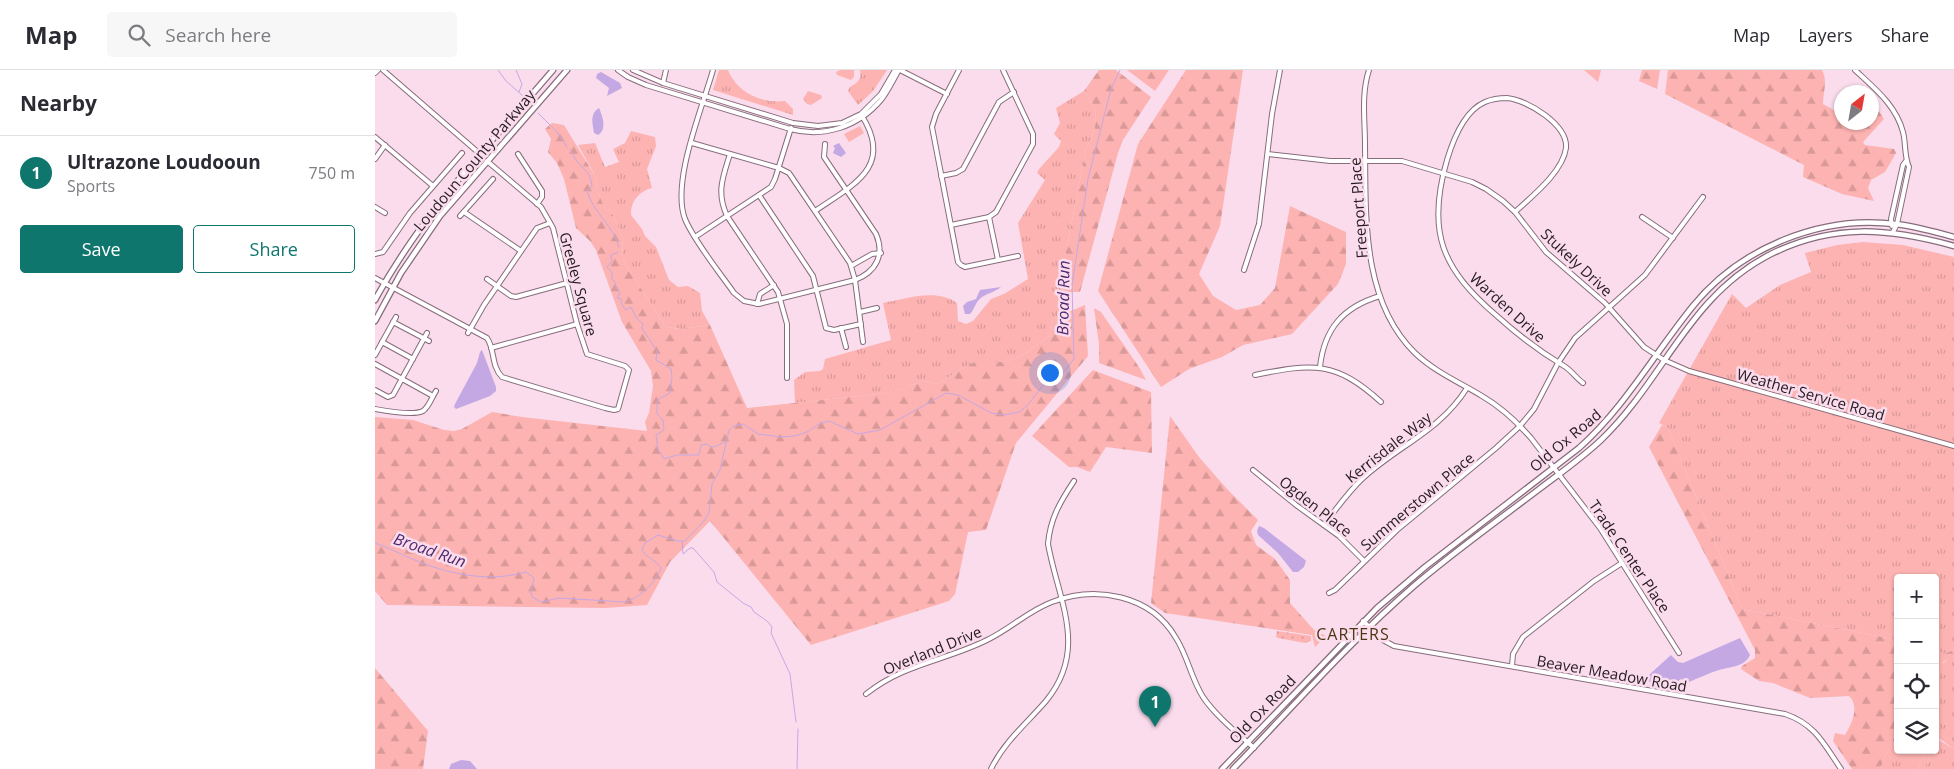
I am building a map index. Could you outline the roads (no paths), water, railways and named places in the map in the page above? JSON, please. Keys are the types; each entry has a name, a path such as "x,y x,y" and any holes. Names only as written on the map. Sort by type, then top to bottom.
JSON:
{"main road":[{"name":"Loudoun County Parkway","path":"375,300 384,283 429,215 553,70"},
{"name":"Loudoun County Parkway","path":"375,321 393,288 431,229 487,161 567,70"},
{"name":"Old Ox Road","path":"1222,769 1363,621 1412,577 1599,430 1700,298 1726,273 1745,259 1778,242 1817,229 1854,223 1894,224 1954,237"},
{"name":"Old Ox Road","path":"1233,769 1369,626 1441,564 1558,475 1606,434 1637,399 1698,313 1745,269 1797,243 1830,234 1865,231 1893,232 1919,236 1954,246"}],"street":[{"path":"375,73 378,70"},
{"path":"383,70 480,154"},
{"path":"618,70 636,81 805,132 823,133 843,128 882,99 899,70 947,94"},
{"path":"633,70 663,83 807,126 830,125 862,115 881,94 895,70"},
{"path":"663,83 667,70"},
{"path":"713,70 683,176 681,198 686,222 695,237 734,293 744,301 757,304 817,290 855,280 867,275 873,269 881,253 877,234 824,157 825,144"},
{"path":"959,70 932,125 951,225 961,266 965,267 1018,256"},
{"path":"951,225 993,215 999,208 1033,142 1033,134 1003,70"},
{"path":"1244,270 1259,224 1272,114 1280,70"},
{"name":"Freeport Place","path":"1369,70 1364,94 1367,223 1371,255 1380,296 1392,322 1414,352 1442,374 1490,401 1520,426 1558,475"},
{"path":"1855,70 1892,108 1903,131 1906,161 1909,167 1893,232"},
{"path":"941,176 956,173 963,169 997,105 1014,92"},
{"path":"1443,172 1460,130 1473,110 1483,103 1495,99 1507,98 1523,102 1557,124 1563,134 1566,148 1561,162 1538,192 1515,212"},
{"path":"815,211 864,176 873,158 872,135 862,115"},
{"path":"695,237 771,186 779,168 793,123"},
{"path":"375,137 433,186"},
{"path":"692,142 779,168 789,173 851,266 855,280 855,293 860,312 863,342"},
{"path":"375,159 385,145"},
{"path":"375,254 383,252 410,213 462,153"},
{"path":"518,154 542,191 542,197 537,204"},
{"path":"730,154 720,191 723,206 727,216 781,298 788,330 787,378"},
{"name":"Stukely Drive","path":"1268,154 1313,160 1402,161 1443,172 1486,189 1515,212 1546,252 1610,308 1638,341 1663,360"},
{"name":"Greeley Square","path":"375,278 469,331 487,338 494,365 502,377 616,410 629,370 625,366 587,354 577,324 550,222 544,210 487,161"},
{"name":"Warden Drive","path":"1443,172 1437,202 1438,223 1443,248 1453,270 1471,294 1528,342 1570,370 1583,383"},
{"path":"460,216 493,179"},
{"path":"759,195 810,272 817,290 826,328 831,330 861,324"},
{"name":"Summerstown Place","path":"1329,593 1335,590 1413,516 1520,426 1534,409 1558,363 1575,338 1645,275 1703,197"},
{"path":"375,207 385,213"},
{"path":"464,212 521,251"},
{"path":"989,217 998,260"},
{"path":"1642,217 1673,238"},
{"path":"469,331 537,228 550,222"},
{"path":"851,266 872,254 881,253"},
{"path":"487,279 511,296 516,297 567,283"},
{"path":"757,304 761,294 774,285"},
{"path":"1320,367 1323,348 1336,323 1355,306 1380,296"},
{"path":"860,312 877,308"},
{"path":"375,355 397,317"},
{"path":"393,322 429,342"},
{"path":"491,348 577,324"},
{"path":"841,328 846,347"},
{"path":"375,390 391,396 427,333"},
{"path":"382,342 413,359"},
{"name":"Weather Service Road","path":"1663,360 1689,371 1954,446"},
{"path":"375,364 435,393 428,406 417,412 375,409"},
{"path":"1255,376 1294,368 1320,367 1336,371 1348,377 1363,386 1381,402"},
{"name":"Kerrisdale Way","path":"1324,525 1347,495 1364,477 1444,418 1457,405 1467,388"},
{"name":"Ogden Place","path":"1253,470 1339,536 1364,561"},
{"name":"Trade Center Place","path":"1558,475 1600,528 1679,652"},
{"path":"991,769 1006,745 1052,693 1062,674 1068,651 1069,636 1067,616 1049,550 1049,532 1058,505 1074,481"},
{"path":"1512,666 1513,654 1523,637 1593,581 1622,563"},
{"name":"Overland Drive","path":"866,694 903,671 983,642 1034,610 1062,599 1091,594 1113,595 1138,603 1156,615 1175,636 1195,684 1208,703 1253,748"},
{"name":"Beaver Meadow Road","path":"1363,621 1383,640 1394,646 1785,714 1805,723 1815,732 1841,769"}],"waterway":[{"path":"498,70 506,81 523,96"},
{"path":"516,70 522,84 519,92"},
{"name":"Broad Run","path":"375,543 424,564 467,575 497,577 526,572 534,578 531,592 532,597 541,602 559,598 624,602 641,594 655,579 661,568 642,550 645,543 658,535 678,541 685,541 704,521 709,513 712,484 720,470 729,430 734,426 743,424 758,434 781,437 795,436 829,421 858,434 880,430 946,393 958,395 991,413 1004,415 1019,412 1027,406 1047,380 1063,373 1074,359 1072,285 1088,179 1111,89 1120,70"},
{"path":"538,113 557,132 567,147"},
{"path":"570,150 576,160 589,174 592,187 587,191 594,206 613,233 619,247"},
{"path":"618,252 611,255 612,261 607,267 612,272 612,279 620,293 617,298 621,299 622,305 626,310 631,307 637,319 643,324 642,328 657,351 656,360 671,369 670,393 657,402 657,414 663,420 664,430 656,435 658,449 664,459 677,455 699,455 701,445 707,444 713,447 725,442"},
{"path":"682,541 683,554 690,548 693,548 714,572 717,582 743,603 751,607 754,612 772,627 771,633 790,674 796,722"},
{"path":"797,769 798,729"}],"place":[{"name":"Ultrazone Loudooun","path":"1155,727"}],"district":[{"name":"CARTERS","path":"1353,634"}]}
